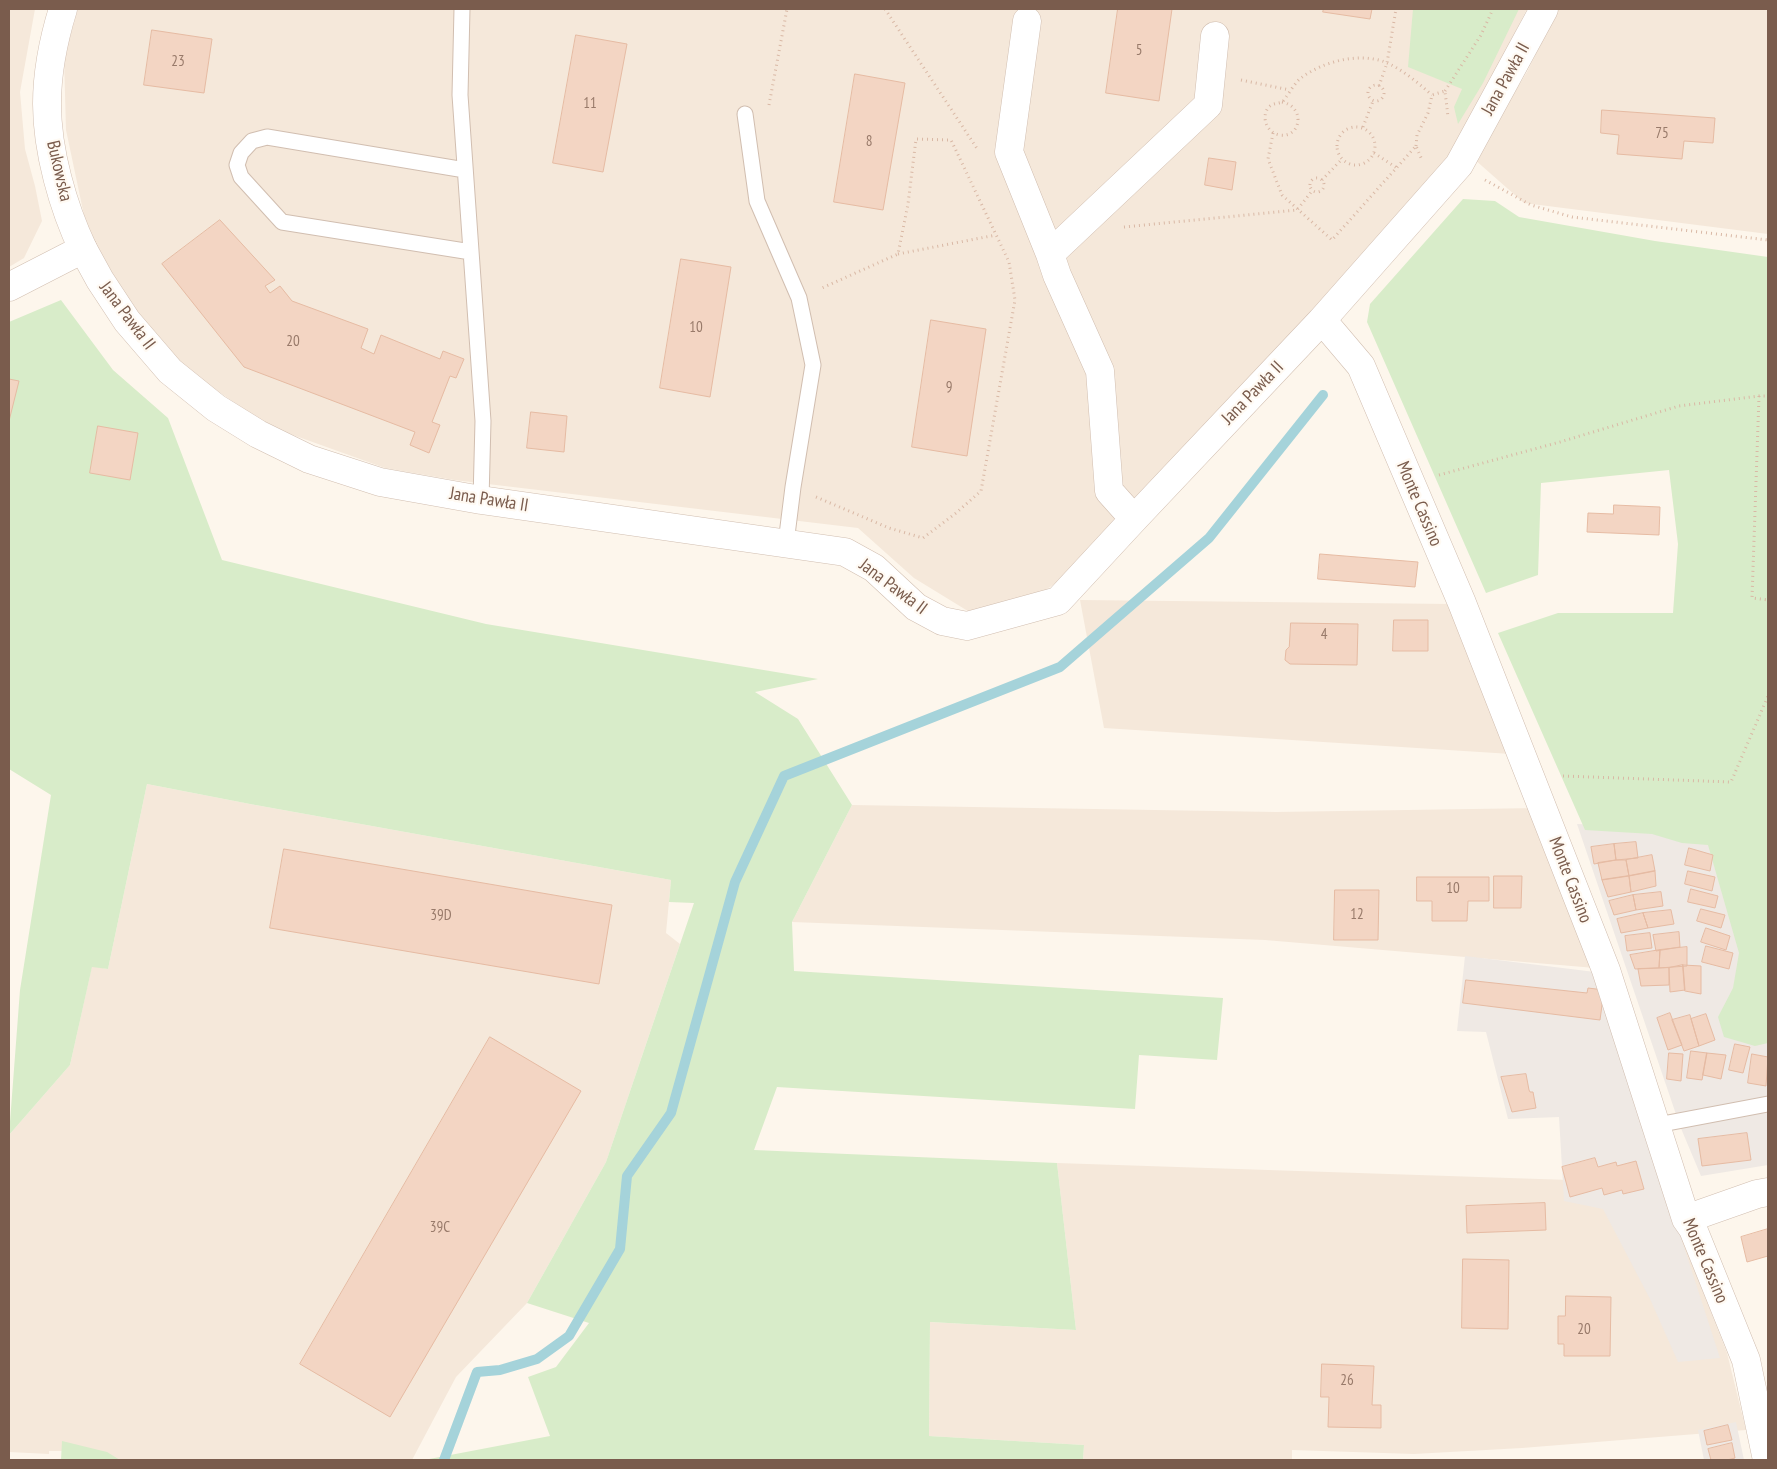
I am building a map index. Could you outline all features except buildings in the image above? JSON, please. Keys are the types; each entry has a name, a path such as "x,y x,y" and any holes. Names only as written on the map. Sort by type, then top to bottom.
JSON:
{"street":[{"name":"Bukowska","path":"63,9 56,31 50,71 47,103 48,120 53,156 60,185 76,235 83,249"},
{"name":"Jana Pawła II","path":"83,249 100,280 127,321 170,371 216,408 258,434 309,459 380,482 481,500 845,552 874,568 916,607 942,622 967,626 1058,601 1322,320 1459,164 1544,9"},
{"path":"1027,21 1008,152 1057,275 1100,371 1109,491 1134,518"},
{"path":"1050,254 1208,105 1215,36"},
{"path":"9,287 83,249"},
{"name":"Monte Cassino","path":"1322,320 1360,366 1462,603 1606,970 1686,1219 1746,1360 1767,1460"},
{"path":"1686,1219 1757,1194 1768,1192"}],"lane":[{"path":"462,9 460,95 483,421 481,500"},
{"path":"745,114 757,201 799,298 813,365 786,543"},
{"path":"465,170 267,137 252,141 241,153 237,165 241,177 282,222 471,252"},
{"path":"1657,1126 1768,1104"}],"path":[{"path":"745,114 751,108 768,108 787,9"},
{"path":"885,9 979,152"},
{"path":"1379,86 1387,63 1396,9"},
{"path":"1493,9 1481,35 1445,91 1449,124 1447,148 1459,164 1530,205 1572,217 1768,240"},
{"path":"1282,102 1299,79 1314,69 1331,62 1347,59 1387,63 1418,83 1432,95"},
{"path":"1211,74 1290,90"},
{"path":"1373,86 1379,86 1383,91 1382,97 1379,100 1373,100 1368,96 1368,90 1373,86"},
{"path":"1432,95 1445,91"},
{"path":"1432,95 1428,113 1417,135 1416,146 1423,162 1459,164"},
{"path":"1363,128 1373,100"},
{"path":"1282,102 1289,103 1296,109 1298,123 1292,132 1285,134 1273,133 1268,129 1265,121 1266,113 1272,105 1282,102"},
{"path":"1354,127 1363,128 1374,138 1374,153 1370,160 1364,164 1348,164 1342,160 1336,144 1340,135 1346,129 1354,127"},
{"path":"1273,133 1268,159 1282,195 1332,240 1416,146"},
{"path":"793,487 889,528 923,538 956,513 981,490 1016,300 1009,262 951,140 916,139 908,204 898,254"},
{"path":"1374,153 1397,168"},
{"path":"1322,180 1342,160"},
{"path":"1316,178 1322,180 1324,185 1322,190 1317,193 1312,191 1309,186 1312,180 1316,178"},
{"path":"1083,223 1096,230 1297,210 1312,191"},
{"path":"799,298 898,254 996,234"},
{"path":"1759,396 1752,598 1768,600"},
{"path":"1439,476 1679,406 1768,396"},
{"path":"1558,776 1730,782 1768,696"}],"shaded area":[{"path":"9,9 35,9 20,92 25,149 42,221 24,258 9,267"},
{"path":"78,9 1527,9 1484,93 1428,191 1063,578 1031,600 976,616 914,578 858,528 454,480 385,468 268,426 179,364 134,311 103,262 85,220 66,130 64,58"},
{"path":"1558,9 1768,9 1768,234 1524,203 1474,159 1527,72"},
{"path":"1080,600 1451,604 1511,754 1104,728"},
{"path":"147,784 671,880 666,933 680,944 606,1162 527,1303 456,1377 412,1460 63,1460 63,1451 49,1451 49,1454 9,1452 9,1135 70,1065 92,966 108,969"},
{"path":"852,805 1276,812 1538,808 1595,968 1265,940 792,922"},
{"path":"1577,824 1710,830 1768,1031 1768,1165 1701,1176 1680,1126"},
{"path":"1465,956 1595,972 1720,1358 1678,1362 1650,1299 1603,1209 1564,1201 1559,1117 1508,1119 1486,1032 1457,1031"},
{"path":"1057,1163 1660,1183 1727,1353 1746,1430 1522,1448 1414,1454 1292,1450 1292,1460 1083,1460 1084,1445 929,1436 930,1322 1076,1330"},
{"path":"1736,1422 1744,1460 1704,1460 1698,1430"}],"green space":[{"path":"1413,9 1519,9 1483,83 1458,124 1454,107 1462,89 1408,67"},
{"path":"1463,199 1495,201 1519,217 1655,241 1768,257 1768,1043 1755,1046 1724,1037 1718,1017 1733,988 1739,953 1708,845 1682,843 1652,834 1585,830 1498,633 1558,613 1673,613 1678,544 1669,470 1541,483 1538,575 1486,593 1367,322 1370,304"},
{"path":"61,300 113,370 168,418 222,560 486,624 818,679 755,692 798,719 852,805 792,922 794,971 1223,998 1217,1060 1139,1055 1135,1109 777,1087 754,1150 1057,1163 1076,1330 930,1322 929,1436 1084,1445 1083,1460 424,1460 550,1436 528,1377 556,1367 589,1323 527,1303 606,1162 694,903 669,902 671,880 147,784 108,969 92,967 70,1065 9,1135 20,990 51,795 9,769 9,322"},
{"path":"62,1441 107,1452 120,1460 61,1460"}],"waterway":[{"path":"444,1460 477,1372 500,1370 537,1359 569,1336 620,1249 627,1176 671,1113 735,882 784,776 1060,667 1209,538 1323,395"}]}
